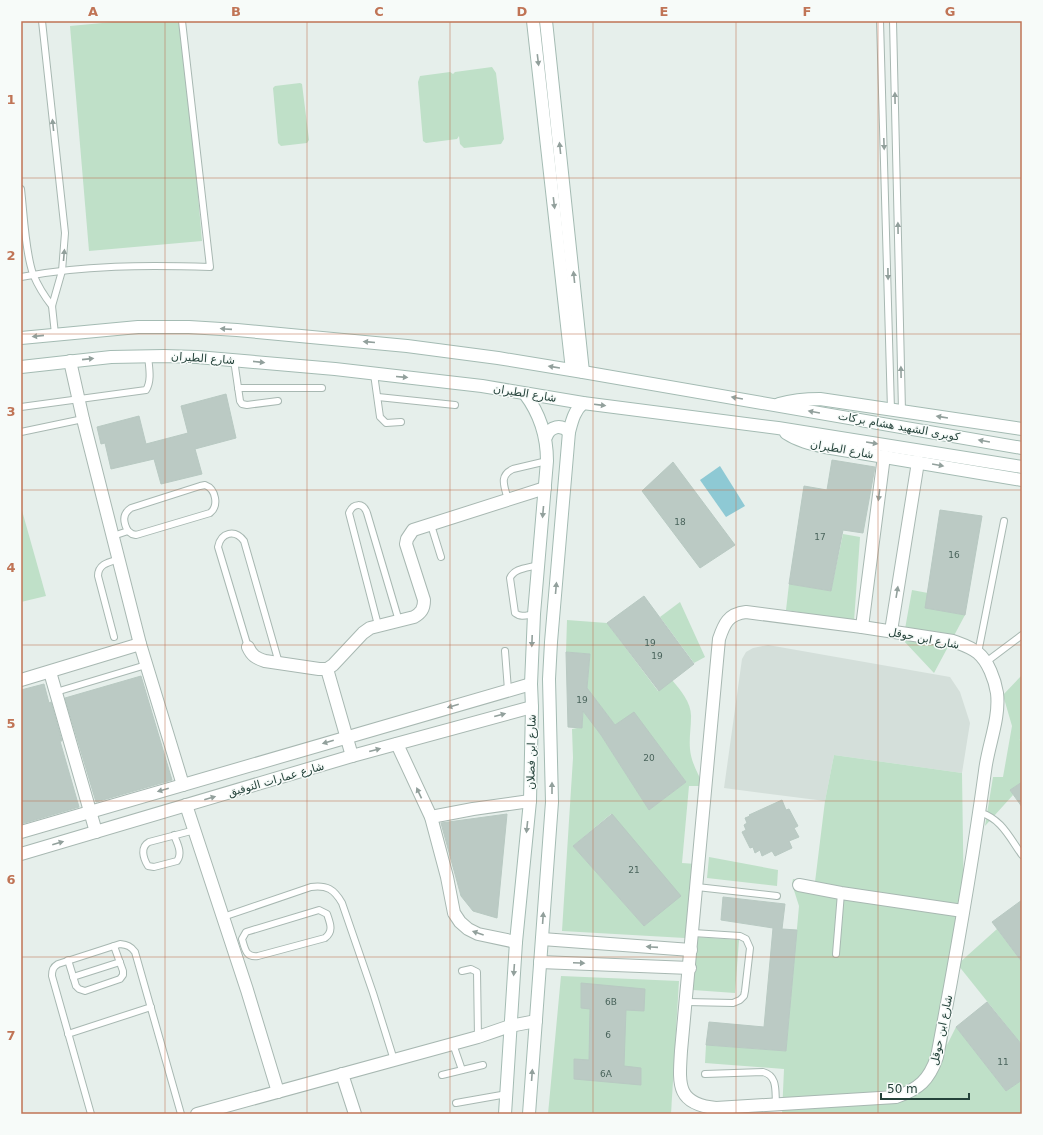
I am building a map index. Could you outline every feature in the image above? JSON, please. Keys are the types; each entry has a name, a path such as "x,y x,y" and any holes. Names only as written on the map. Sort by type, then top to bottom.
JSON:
{"street":[{"path":"533,21 571,306"},
{"path":"546,21 578,371"},
{"path":"535,42 548,41"},
{"path":"21,338 138,327 189,327 237,330 407,346 498,358 776,405 790,400 820,399 1022,429"},
{"name":"شارع الطيران","path":"21,366 112,357 197,356 335,369 482,386 525,394 778,428 794,438 809,443 1022,480"},
{"path":"70,361 78,399 140,644 183,785"},
{"name":"شارع ابن فضلان","path":"505,1114 516,942 530,801 531,684 534,614 547,461 546,437 538,414 525,394"},
{"name":"شارع ابن فضلان","path":"529,1114 552,802 549,679 551,642 569,432 578,408 584,402"},
{"name":"كوبرى الشهيد هشام بركات","path":"776,405 1022,448"},
{"path":"546,437 549,431 556,427 563,428 569,432"},
{"name":"كوبرى الشهيد هشام بركات","path":"778,428 1022,467"},
{"path":"862,627 884,456"},
{"path":"891,631 918,462"},
{"path":"248,647 251,654 256,658 265,661 327,669 333,665 363,633 370,628 414,618 420,614 424,607 424,600 406,544 409,534 413,530 545,488"},
{"name":"شارع ابن حوقل","path":"746,612 891,631 953,641 978,652 986,662 996,692 997,709 985,770 963,912 937,1057 932,1071 923,1082 910,1092 896,1097 716,1108 692,1103 681,1087 680,1076 719,639 723,626 730,617 746,612"},
{"path":"21,680 140,644"},
{"path":"327,669 352,756"},
{"path":"50,672 96,832"},
{"name":"شارع عمارات التوفيق","path":"21,832 531,684"},
{"name":"شارع عمارات التوفيق","path":"21,854 352,756 532,707"},
{"path":"397,744 431,817 447,877 454,913 460,922 468,929 478,934 516,942"},
{"path":"431,817 530,801"},
{"path":"186,805 223,917 239,948 278,1092"},
{"path":"799,885 963,912"},
{"path":"542,938 691,950"},
{"path":"540,962 690,968"},
{"path":"197,1114 478,1037 510,1026 536,1021"},
{"path":"342,1074 355,1114"}],"lane":[{"path":"42,21 65,232 62,271 52,306 55,334"},
{"path":"21,277 62,271 144,266 210,267 182,21"},
{"path":"880,21 887,243 897,410"},
{"path":"893,21 899,242 897,410"},
{"path":"21,189 28,252 34,274 52,306"},
{"path":"887,243 899,242"},
{"path":"21,407 146,390 150,381 148,356"},
{"path":"234,360 240,401 242,404 247,405 278,401"},
{"path":"374,374 380,417 386,423 400,422"},
{"path":"238,388 322,388"},
{"path":"378,397 455,405"},
{"path":"21,432 83,419"},
{"path":"508,500 504,481 507,472 513,469 547,461"},
{"path":"113,536 128,531 132,534 136,534 210,513 214,510 216,505 213,490 210,487 200,486 131,508 125,515 124,520 128,531"},
{"path":"378,625 349,513 350,508 355,505 360,505 365,508 367,513 399,621"},
{"path":"978,652 1004,521"},
{"path":"431,525 441,557"},
{"path":"248,647 218,547 223,536 229,533 235,533 244,541 279,662"},
{"path":"114,637 98,571 103,564 119,559"},
{"path":"534,614 518,616 515,613 510,578 512,573 516,571 538,565"},
{"path":"986,662 1022,635"},
{"path":"505,651 508,690"},
{"path":"56,692 146,665"},
{"path":"979,812 995,819 1022,855"},
{"path":"174,835 180,852 180,856 177,861 154,868 148,866 143,850 146,844 174,835 195,830"},
{"path":"223,917 311,887 320,886 329,888 337,894 342,903 373,993 394,1060"},
{"path":"697,887 777,896"},
{"path":"836,954 841,893"},
{"path":"319,910 327,914 331,928 328,936 325,938 254,957 250,956 239,948 243,935 250,930 319,910"},
{"path":"687,1002 733,1003 740,1000 745,991 750,948 746,938 740,936 693,933"},
{"path":"91,1114 52,976 52,971 58,964 68,960 120,944 131,947 135,952 181,1114"},
{"path":"68,960 76,986 85,991 120,979 123,974 114,946"},
{"path":"73,977 120,962"},
{"path":"462,971 471,969 477,972 478,1037"},
{"path":"68,1034 151,1007"},
{"path":"453,1044 462,1070"},
{"path":"442,1075 483,1065"},
{"path":"705,1074 763,1072 769,1074 773,1079 776,1104"},
{"path":"456,1103 507,1094"}],"shaded area":[{"path":"768,645 950,677 960,692 970,723 962,773 834,755 825,801 724,788 742,659 746,652 753,648"}],"green space":[{"path":"124,21 183,21 202,241 89,251 70,26"},
{"path":"492,67 496,73 504,139 501,144 464,148 460,144 459,136 457,139 426,143 423,141 418,82 420,76 450,72 453,74 455,72"},
{"path":"302,84 309,140 307,143 281,146 278,143 273,88 275,86"},
{"path":"21,507 46,596 21,602"},
{"path":"843,534 860,537 854,621 786,610 789,584 831,591"},
{"path":"912,590 928,593 926,608 965,615 934,673 903,640"},
{"path":"680,602 705,657 694,663 660,617"},
{"path":"567,620 607,623 658,691 672,680 688,702 691,713 690,749 695,768 704,786 689,786 682,863 696,864 685,938 562,931 573,758 572,729 582,727 583,711 601,735 649,810 686,782 634,713 615,725 587,688 590,654 566,652","holes":["611,814 680,896 644,926 573,846"]},
{"path":"1022,675 1022,742 1019,739 1022,743 1022,782 1011,790 1013,795 985,826 993,777 1003,777 1012,726 1003,695"},
{"path":"834,755 962,773 964,913 958,964 997,929 1022,962 1022,1045 958,965 947,1045 956,1027 1006,1091 1022,1080 1022,1114 782,1114 784,1069 705,1063 706,1045 786,1051 799,906 792,884 793,879 815,882 825,801"},
{"path":"709,857 778,870 777,886 707,878"},
{"path":"697,937 739,940 735,993 693,990"},
{"path":"561,976 679,981 671,1114 548,1114"}],"water":[{"path":"720,466 745,506 726,517 700,480"}],"building":[{"path":"226,394 236,438 195,449 202,474 161,484 154,459 111,469 105,443 101,444 97,427 139,416 146,444 188,433 181,406"},
{"path":"832,460 875,467 863,533 843,530 831,591 789,584 804,486 827,490"},
{"path":"673,462 735,545 700,568 642,491"},
{"path":"940,510 982,516 965,615 925,608"},
{"path":"644,596 694,664 659,691 607,623"},
{"path":"566,652 590,654 587,688 615,725 634,712 686,782 649,810 601,735 583,711 582,728 568,727"},
{"path":"141,676 172,780 96,802 65,698"},
{"path":"44,684 49,703 51,702 62,741 60,741 79,807 21,824 21,690"},
{"path":"1022,782 1022,807 1010,790"},
{"path":"782,800 786,810 789,809 798,826 794,828 799,837 789,841 792,848 775,856 772,851 762,856 760,850 755,853 753,847 750,848 742,832 746,830 744,825 747,823 745,818"},
{"path":"507,814 497,918 473,911 461,896 441,823"},
{"path":"612,814 681,896 644,926 573,846"},
{"path":"723,897 785,904 782,929 797,930 786,1051 706,1045 709,1022 764,1027 773,928 721,920"},
{"path":"1022,900 1022,962 992,922"},
{"path":"581,983 645,989 644,1011 626,1010 624,1066 641,1068 641,1085 574,1079 574,1059 589,1060 590,1009 581,1008"},
{"path":"987,1002 1022,1045 1022,1080 1006,1091 956,1027"}]}
